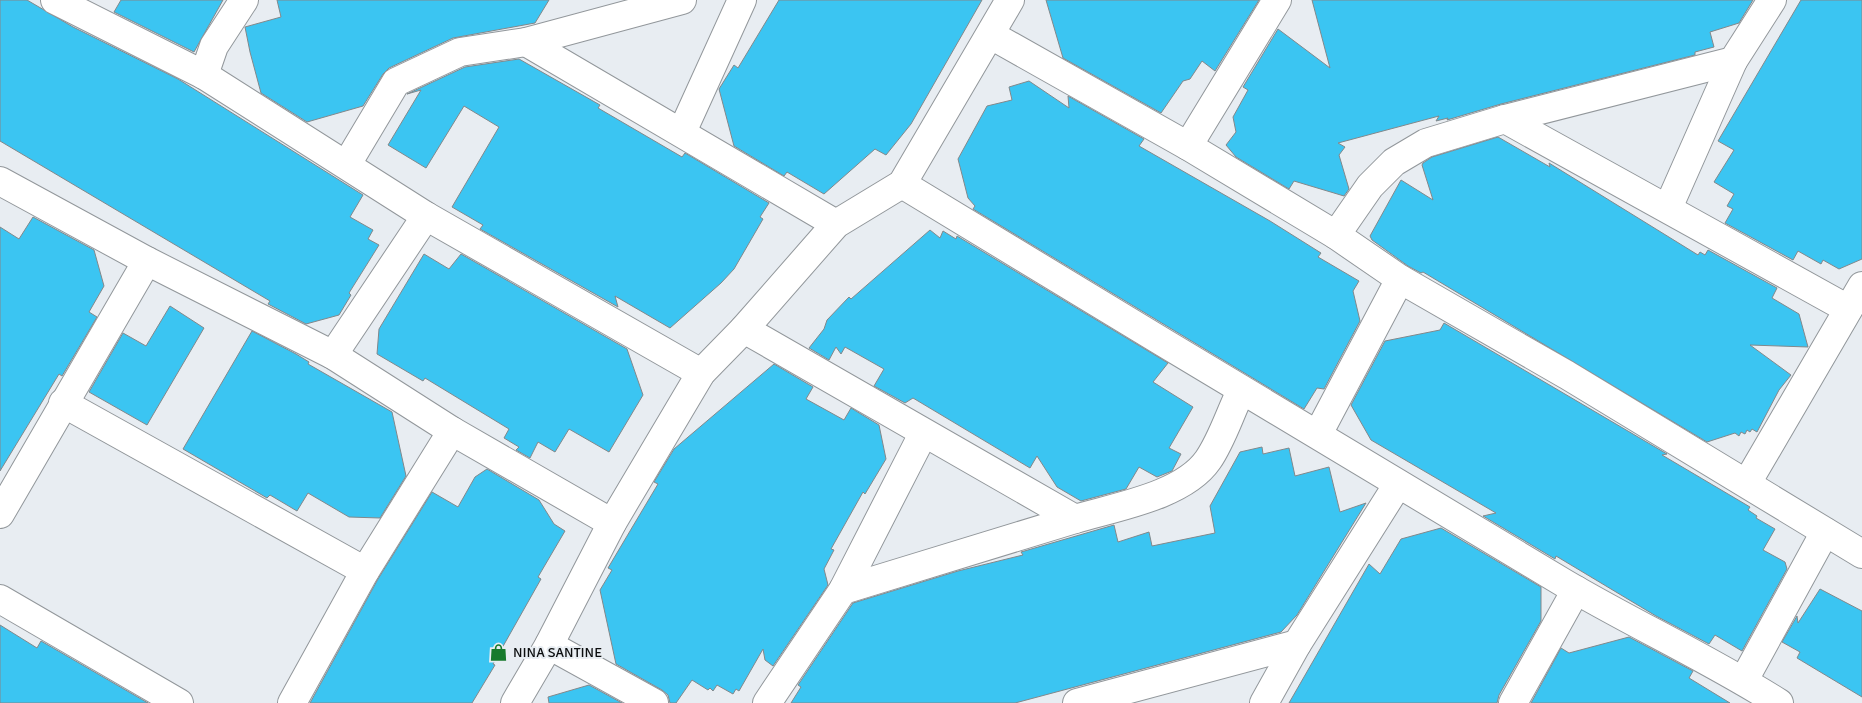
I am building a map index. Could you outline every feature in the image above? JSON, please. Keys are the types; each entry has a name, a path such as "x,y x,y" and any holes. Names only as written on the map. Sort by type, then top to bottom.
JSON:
{"street":[{"path":"55,0 204,75 347,164 426,216 701,373"},
{"path":"204,75 214,46 244,0"},
{"path":"347,164 396,82 460,52 526,42 682,0"},
{"path":"682,132 742,0"},
{"path":"515,703 549,645 612,523 701,373 744,329 836,224 902,184 992,35 1010,0"},
{"path":"1188,146 1277,0"},
{"path":"1668,208 1733,61 1772,0"},
{"path":"992,35 1188,146 1336,235 1400,279 1558,370 1862,554"},
{"path":"526,42 836,224"},
{"path":"1336,235 1370,186 1394,162 1426,143 1505,118 1733,61"},
{"path":"1505,118 1583,164 1668,208 1848,310"},
{"path":"0,182 147,261 333,355 452,431 612,523"},
{"path":"902,184 1241,391 1318,434 1576,590 1744,680 1779,703"},
{"path":"333,355 426,216"},
{"path":"0,514 147,261"},
{"path":"1318,434 1400,279"},
{"path":"1747,483 1862,286"},
{"path":"744,329 923,434 1075,519"},
{"path":"843,590 1157,495 1187,481 1208,460 1241,391"},
{"path":"63,403 365,571"},
{"path":"292,703 365,571 452,431"},
{"path":"767,703 843,590 923,434"},
{"path":"1264,703 1298,644 1398,484"},
{"path":"1744,680 1824,532"},
{"path":"1513,703 1576,590"},
{"path":"0,598 179,703"},
{"path":"1077,703 1298,644"},
{"path":"549,645 654,703"}],"building":[{"path":"0,0 27,0 73,27 178,79 363,195 350,217 373,230 368,239 379,245 349,293 351,295 339,315 306,324 268,304 270,301 0,141"},
{"path":"121,0 223,0 194,52 114,12"},
{"path":"277,0 549,0 535,23 453,38 389,68 383,74 363,106 307,122 261,93 250,52 245,27 281,17"},
{"path":"779,0 982,0 911,124 886,155 875,149 824,194 787,172 784,176 734,146 719,89 734,65 738,68"},
{"path":"1046,0 1259,0 1215,71 1202,61 1190,79 1183,81 1161,113 1063,58"},
{"path":"1312,0 1753,0 1739,23 1710,32 1714,47 1695,52 1695,55 1501,104 1447,120 1448,118 1436,121 1439,116 1338,143 1345,147 1339,155 1349,189 1344,196 1294,181 1289,189 1236,157 1226,145 1236,132 1233,117 1248,90 1243,87 1278,29 1330,68"},
{"path":"1801,0 1862,0 1862,259 1839,269 1823,260 1821,264 1798,251 1793,260 1725,223 1733,209 1727,206 1734,194 1714,182 1734,150 1718,141"},
{"path":"519,59 600,105 598,108 682,157 685,153 769,203 760,217 763,219 734,269 670,328 615,296 618,307 480,229 483,225 452,207 499,127 464,106 426,168 388,145 421,90 407,94 465,67"},
{"path":"1029,81 1069,108 1068,96 1144,139 1139,146 1270,221 1321,253 1318,257 1359,281 1353,291 1360,321 1324,389 1317,388 1304,409 973,209 975,206 968,198 958,159 987,106 1012,100 1009,87"},
{"path":"1498,137 1550,167 1549,163 1698,255 1700,252 1705,255 1708,250 1777,288 1772,298 1799,314 1808,347 1750,345 1791,375 1779,390 1757,432 1752,429 1750,432 1747,430 1745,434 1741,432 1739,436 1735,433 1707,442 1423,272 1421,273 1408,266 1372,240 1370,236 1401,180 1433,200 1423,163 1432,157"},
{"path":"33,217 94,250 104,286 89,312 97,317 62,376 59,374 0,471 0,227 19,239"},
{"path":"930,230 940,238 943,231 956,239 957,236 1168,363 1153,382 1193,407 1169,448 1181,454 1172,471 1157,477 1139,467 1126,489 1081,501 1057,487 1037,456 1030,468 913,398 905,403 874,386 884,369 845,347 841,354 836,347 829,360 809,348 824,329 827,320 849,297 851,299"},
{"path":"424,254 449,269 461,254 627,349 643,395 609,452 569,429 555,452 538,442 530,458 516,450 519,447 504,438 509,429 425,378 423,381 377,354 379,329"},
{"path":"170,306 204,328 147,425 89,392 123,333 146,346"},
{"path":"1444,323 1667,454 1662,455 1750,507 1748,510 1757,516 1756,518 1775,529 1763,550 1785,562 1787,569 1742,651 1715,635 1709,644 1656,616 1556,556 1555,559 1483,516 1496,513 1371,440 1351,405 1385,341 1440,330"},
{"path":"252,331 296,354 309,362 308,364 392,412 406,476 380,518 349,517 308,493 297,511 270,495 267,498 183,449"},
{"path":"774,364 813,387 806,399 844,420 851,408 879,425 886,459 865,494 863,492 831,549 834,550 824,569 828,585 773,666 765,660 763,649 739,691 736,689 733,694 717,685 713,691 710,688 708,690 692,680 676,703 670,703 668,695 662,690 616,664 600,590 612,570 608,568 658,484 654,482 674,449"},
{"path":"1262,447 1263,454 1289,448 1295,476 1329,467 1340,512 1366,503 1297,615 1281,632 1015,703 791,703 801,687 798,685 853,603 958,571 1023,555 1021,552 1114,525 1118,542 1149,532 1152,546 1215,533 1210,506 1240,452"},
{"path":"487,469 539,500 554,524 565,531 538,577 541,579 493,664 495,665 472,703 310,703 378,579 432,492 458,507 475,477"},
{"path":"1441,528 1541,587 1541,621 1499,695 1497,703 1289,703 1369,564 1380,574 1401,539"},
{"path":"1820,589 1862,611 1862,697 1797,658 1800,652 1782,642 1797,616 1798,623"},
{"path":"0,625 37,648 41,641 148,703 0,703"},
{"path":"1629,637 1693,671 1689,678 1730,703 1531,703 1561,648 1569,653"},
{"path":"589,685 622,703 549,703 548,697"}],"place":[{"name":"NINA SANTINE","path":"499,652"}]}
